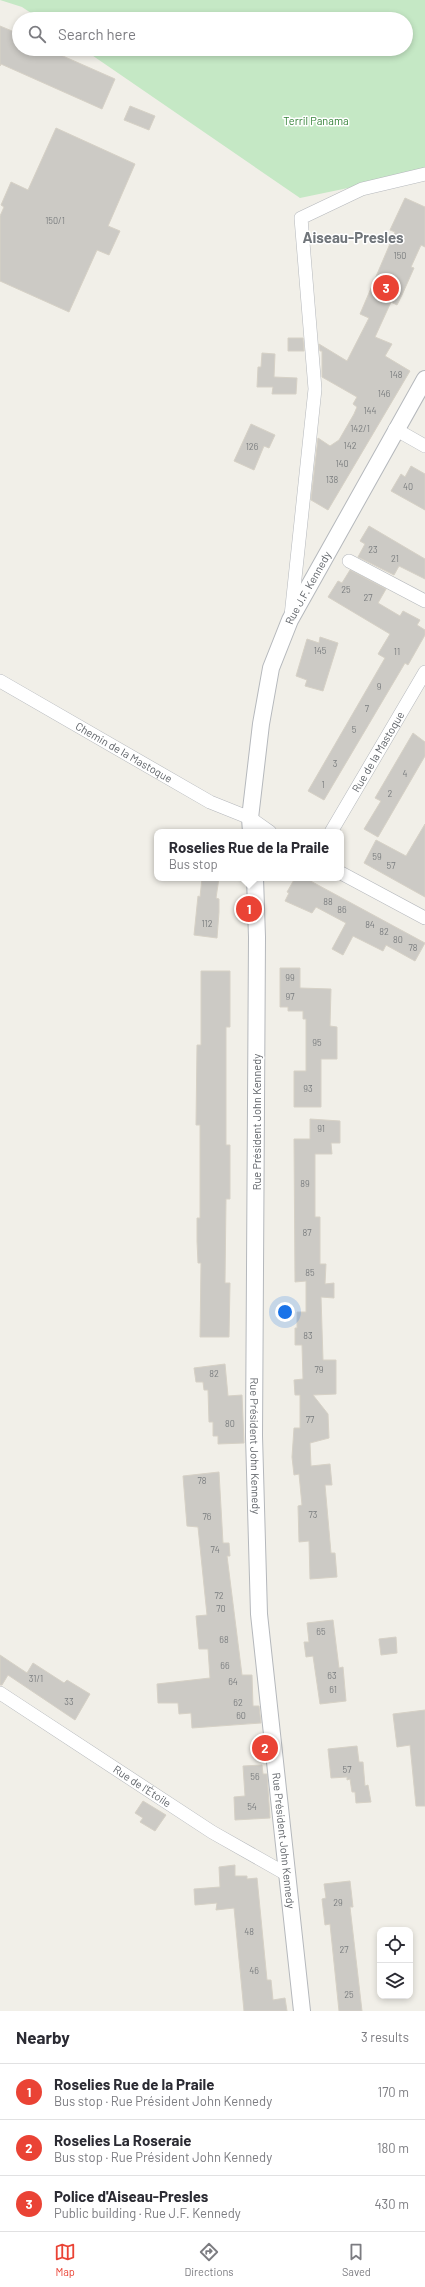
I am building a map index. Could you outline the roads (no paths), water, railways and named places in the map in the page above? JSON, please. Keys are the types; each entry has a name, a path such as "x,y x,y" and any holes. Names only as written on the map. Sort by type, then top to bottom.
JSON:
{"street":[{"path":"290,620 315,389 301,218 362,189 425,174"},
{"name":"Rue J.F. Kennedy","path":"250,825 261,724 272,668 290,620 395,430 425,379"},
{"path":"395,430 425,446"},
{"path":"349,561 425,601"},
{"name":"Rue de la Mastoque","path":"333,829 425,672"},
{"name":"Chemin de la Mastoque","path":"0,681 250,825 261,829"},
{"path":"344,876 425,918"},
{"name":"Rue Président John Kennedy","path":"255,881 257,945 254,1436 259,1614 302,2011"},
{"name":"Rue de l'Étoile","path":"0,1693 212,1832 288,1875"}],"place":[{"name":"Police d'Aiseau-Presles","path":"386,288"},
{"name":"Roselies Rue de la Praile","path":"249,909"},
{"name":"Roselies La Roseraie","path":"265,1748"}],"district":[{"name":"Aiseau-Presles","path":"353,238"}],"park label":[{"name":"Terril Panama","path":"316,121"}]}
